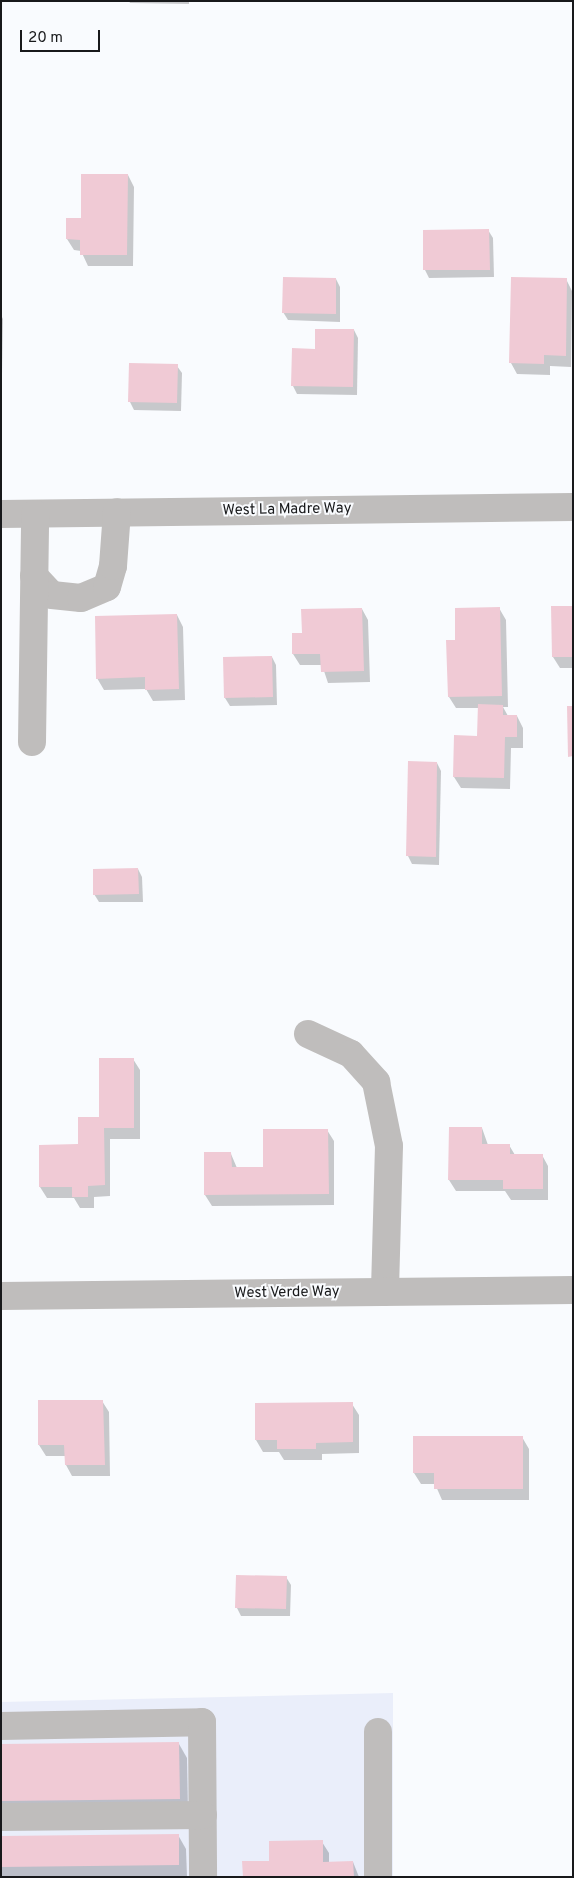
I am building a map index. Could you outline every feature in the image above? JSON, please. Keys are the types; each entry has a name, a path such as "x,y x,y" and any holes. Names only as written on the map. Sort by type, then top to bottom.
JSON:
{"street":[{"name":"West La Madre Way","path":"1,514 573,507"},
{"path":"34,576 52,595 82,598 107,587 113,566 117,512"},
{"path":"32,742 35,514"},
{"path":"308,1034 350,1054 376,1082 389,1146 386,1292"},
{"name":"West Verde Way","path":"1,1296 573,1290"},
{"path":"1,1726 202,1722 203,1877"},
{"path":"378,1732 378,1877"},
{"path":"1,1817 203,1815"}],"shaded area":[{"path":"393,1693 393,1877 1,1877 1,1702"}],"building":[{"path":"81,174 128,174 127,255 80,255 80,240 66,239 66,218 81,218"},
{"path":"489,229 490,270 423,270 423,230"},
{"path":"283,277 336,278 336,314 282,313"},
{"path":"511,277 567,278 566,356 544,355 544,364 509,363"},
{"path":"315,329 354,329 353,387 291,386 292,348 315,349"},
{"path":"129,363 178,364 177,403 128,402"},
{"path":"551,606 573,606 573,657 552,657"},
{"path":"500,607 502,696 448,697 446,640 455,640 455,608"},
{"path":"362,608 364,671 321,672 320,654 292,654 292,633 302,633 301,609"},
{"path":"177,614 179,689 145,690 145,677 96,679 95,616"},
{"path":"272,656 273,697 224,698 223,657"},
{"path":"478,704 503,705 503,715 517,715 517,737 505,737 504,778 453,777 454,735 477,736"},
{"path":"567,706 573,706 573,756 568,757"},
{"path":"408,761 437,762 436,857 406,856"},
{"path":"138,868 139,894 93,895 93,869"},
{"path":"99,1058 134,1058 134,1128 104,1128 105,1185 88,1186 88,1197 72,1197 72,1187 39,1187 39,1145 78,1144 78,1117 99,1117"},
{"path":"449,1127 482,1127 482,1144 510,1144 510,1154 543,1154 543,1189 503,1189 503,1180 448,1180"},
{"path":"263,1129 328,1129 329,1194 204,1195 204,1152 231,1152 232,1167 263,1167"},
{"path":"38,1400 103,1400 105,1465 65,1465 64,1445 38,1445"},
{"path":"353,1402 353,1442 316,1443 316,1449 277,1449 277,1440 255,1440 255,1403"},
{"path":"413,1436 523,1436 523,1489 434,1489 434,1473 413,1473"},
{"path":"236,1575 287,1576 286,1609 235,1608"},
{"path":"179,1742 180,1799 1,1801 1,1744"},
{"path":"179,1834 179,1865 1,1867 1,1836"},
{"path":"323,1840 323,1862 353,1861 354,1877 243,1877 242,1861 269,1861 269,1841"}]}
